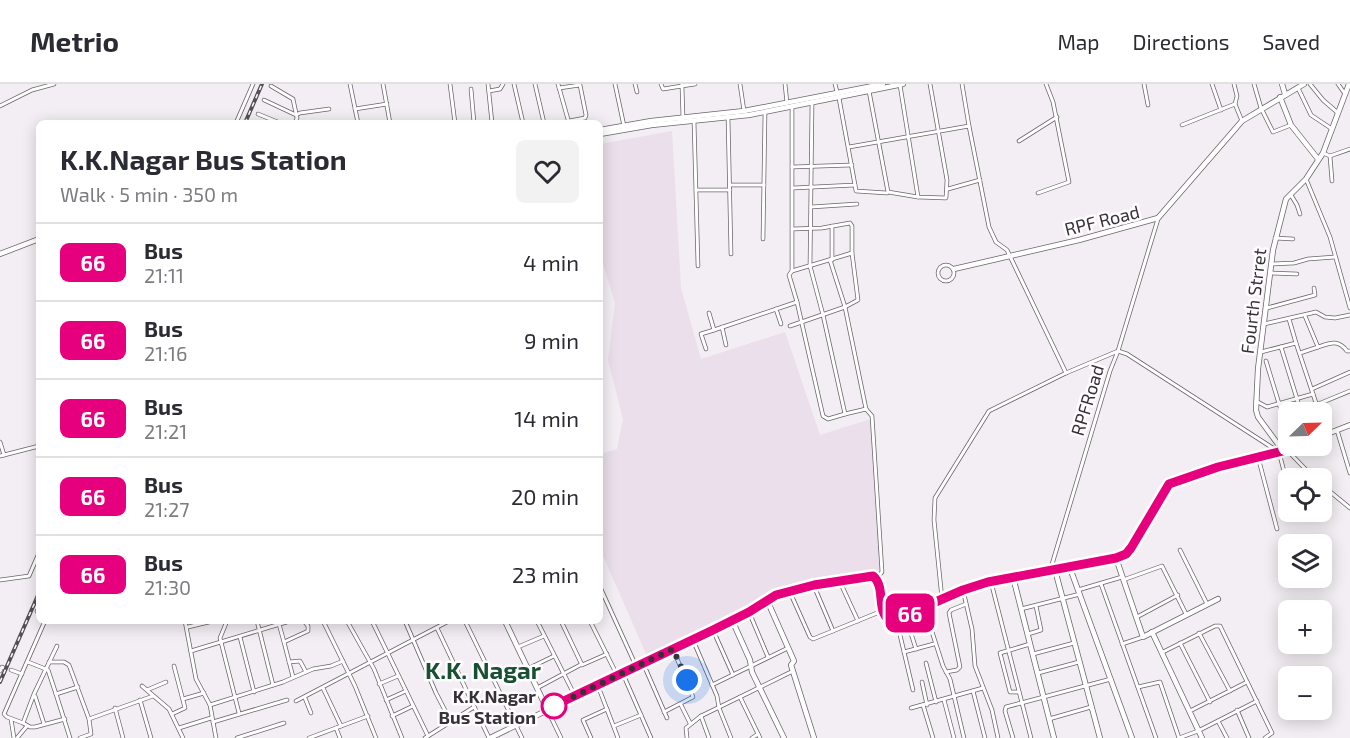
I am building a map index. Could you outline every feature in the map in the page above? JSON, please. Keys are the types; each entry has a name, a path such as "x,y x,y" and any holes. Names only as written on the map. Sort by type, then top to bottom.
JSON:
{"street":[{"path":"0,106 33,90 54,84"},
{"path":"237,120 253,84"},
{"path":"277,89 279,84"},
{"path":"350,84 357,120"},
{"path":"383,84 390,120"},
{"path":"450,84 455,120"},
{"path":"488,84 492,120"},
{"path":"489,91 500,89 503,84"},
{"path":"514,84 522,120"},
{"path":"535,84 542,120"},
{"path":"615,84 625,128"},
{"path":"635,84 636,92"},
{"path":"660,84 663,89 695,84"},
{"path":"740,84 744,111"},
{"path":"785,84 789,106 792,167 792,271 789,275 804,322 818,397 823,416 828,419 866,409"},
{"path":"835,84 849,147 855,191 946,198 948,189 930,84"},
{"path":"603,132 651,123 730,116 744,111 812,103 838,96 857,87 866,91 883,84"},
{"path":"683,120 694,121 765,112 901,84 918,197"},
{"path":"962,84 989,227 995,240 1005,247 1066,373"},
{"path":"1038,193 1069,182 1057,117 1046,84"},
{"path":"1144,84 1148,105"},
{"path":"1212,84 1221,110"},
{"path":"1234,84 1237,96 1235,104 1242,121"},
{"path":"1254,84 1261,108 1273,132 1291,125"},
{"path":"1282,84 1291,125 1318,159"},
{"path":"1311,84 1323,100 1339,114"},
{"path":"1338,84 1345,94"},
{"name":"Fourth Strret","path":"1278,444 1258,417 1256,410 1275,238 1284,203 1306,179 1323,153 1334,130 1349,84"},
{"path":"568,120 559,86 580,85 586,116 577,120"},
{"path":"682,85 683,120"},
{"path":"271,86 293,99 295,120"},
{"path":"1300,86 1311,115 1334,130"},
{"name":"RPF Road","path":"954,269 1010,257 1158,218 1242,121 1300,86"},
{"path":"471,89 474,120"},
{"path":"866,91 889,193"},
{"path":"264,100 296,115"},
{"path":"812,103 810,266 845,414"},
{"path":"355,109 387,104"},
{"path":"1182,125 1235,104"},
{"path":"296,115 300,112 329,110"},
{"path":"763,239 765,112"},
{"path":"258,114 273,120"},
{"path":"730,116 731,254"},
{"path":"1018,141 1057,117"},
{"path":"694,121 698,266"},
{"path":"849,147 969,126"},
{"path":"1323,153 1330,156 1350,150"},
{"path":"1330,156 1332,181"},
{"path":"792,167 852,165"},
{"path":"1306,179 1330,237 1350,305"},
{"path":"948,189 980,180"},
{"path":"695,190 764,185"},
{"path":"792,188 855,185"},
{"path":"1291,195 1300,214"},
{"path":"811,207 857,204"},
{"path":"942,599 934,520 935,498 989,411 1066,373 1118,351 1158,218"},
{"path":"790,326 845,307 858,300 852,253 852,224 849,222 832,226 792,229"},
{"path":"832,226 831,260 845,307 866,409 872,416 882,572 877,578"},
{"path":"1275,238 1293,239"},
{"path":"0,254 36,241"},
{"path":"792,271 852,253"},
{"path":"1272,264 1336,257"},
{"path":"945,264 951,265 954,269 952,279 947,281 943,281 938,273 939,267 945,264"},
{"path":"1271,273 1297,274"},
{"path":"1267,308 1315,295 1314,288"},
{"path":"706,349 701,334 797,302"},
{"path":"776,309 781,324"},
{"path":"1264,324 1316,312 1335,318 1350,315"},
{"path":"709,313 714,330"},
{"path":"1304,316 1318,347"},
{"path":"1289,320 1315,402"},
{"path":"722,327 726,345"},
{"path":"1300,353 1335,342 1350,351"},
{"path":"1261,352 1296,343"},
{"path":"1281,347 1298,402"},
{"name":"RPFRoad","path":"1052,571 1110,371 1118,351 1127,354 1278,448"},
{"path":"1266,361 1279,402"},
{"path":"1312,388 1350,372"},
{"path":"1323,402 1350,391"},
{"path":"1287,402 1313,394"},
{"path":"1256,401 1267,407 1278,404"},
{"path":"1332,433 1350,425"},
{"path":"1338,430 1350,473"},
{"path":"0,442 2,455 36,447"},
{"path":"877,578 885,618 889,620 963,590 991,582 1116,558 1126,554 1131,548 1169,484 1218,467 1278,452"},
{"name":"RPFRoad","path":"1289,456 1303,468"},
{"path":"1258,457 1277,529"},
{"path":"1332,493 1350,508"},
{"path":"1180,550 1207,604"},
{"path":"1116,558 1143,637"},
{"path":"0,580 29,576 36,560"},
{"path":"1021,609 1062,599 1101,584 1162,566 1186,614"},
{"path":"1070,568 1132,738"},
{"path":"1052,571 1062,599 1100,738"},
{"path":"437,628 489,738 693,640 789,590 868,576 877,578"},
{"path":"1013,578 1054,738"},
{"path":"840,582 858,621"},
{"path":"991,582 1031,738"},
{"path":"1101,584 1156,738"},
{"path":"814,585 834,631"},
{"path":"789,590 811,639 883,610"},
{"path":"963,590 972,629 975,666 992,710 998,738"},
{"path":"1136,618 1178,595"},
{"path":"1122,644 1143,637 1218,599"},
{"path":"603,600 636,666"},
{"path":"767,600 794,661 791,665 814,738"},
{"path":"946,672 957,670 960,667 950,611 966,604"},
{"path":"1028,634 1041,630 1036,606"},
{"path":"924,607 955,696 964,738"},
{"path":"749,612 768,658"},
{"path":"904,615 916,649"},
{"path":"896,618 913,690"},
{"path":"732,620 759,687 784,738"},
{"path":"42,624 4,714 5,717 35,727 65,719"},
{"path":"186,624 196,679 210,705 216,738"},
{"path":"188,627 200,624"},
{"path":"226,624 220,635 220,642 239,713"},
{"path":"258,624 273,685"},
{"path":"191,651 279,624 293,677"},
{"path":"284,642 308,631 306,624"},
{"path":"324,624 350,674 376,738"},
{"path":"349,624 370,663 402,738"},
{"path":"373,624 426,737 474,707"},
{"path":"406,624 451,723"},
{"path":"296,701 444,624"},
{"path":"466,624 522,738"},
{"path":"506,624 561,738"},
{"path":"538,624 575,696"},
{"path":"562,624 582,664"},
{"path":"592,624 620,674 651,738"},
{"path":"1162,652 1199,633 1220,626 1272,733 1265,738"},
{"path":"713,630 733,675"},
{"path":"1152,632 1202,738"},
{"path":"1199,633 1230,691"},
{"path":"517,647 544,636"},
{"path":"240,637 255,692"},
{"path":"693,640 717,696 730,738"},
{"path":"1033,654 1074,643"},
{"path":"1180,643 1209,702"},
{"path":"904,652 935,644"},
{"path":"1019,692 1010,692 1000,651 1030,644"},
{"path":"15,738 25,725 34,694 57,646"},
{"path":"712,685 788,648"},
{"path":"664,712 693,698 673,649"},
{"path":"537,688 582,664 607,654"},
{"path":"528,669 554,656"},
{"path":"289,662 300,661 306,672"},
{"path":"210,705 343,661"},
{"path":"27,662 46,668"},
{"path":"49,662 64,662 69,665 78,687 92,736 80,738"},
{"path":"1038,674 1079,662"},
{"path":"643,663 667,718"},
{"path":"926,663 936,702"},
{"path":"172,714 184,709 174,666"},
{"path":"0,670 4,668"},
{"path":"46,668 70,738"},
{"path":"11,670 22,674"},
{"path":"687,738 686,728 701,716 793,671"},
{"path":"379,684 398,676"},
{"path":"1013,738 1005,709 1008,705 1111,679"},
{"path":"147,690 165,682"},
{"path":"922,682 933,738"},
{"path":"1138,687 1160,682 1179,738 1257,701"},
{"path":"1190,712 1247,682"},
{"path":"598,684 618,738"},
{"path":"142,686 169,709 183,738"},
{"path":"56,694 78,687"},
{"path":"323,688 340,726"},
{"path":"911,708 983,688"},
{"path":"386,700 406,691"},
{"path":"973,691 986,738"},
{"path":"183,699 204,693"},
{"path":"34,694 44,724"},
{"path":"89,719 153,696"},
{"path":"740,697 759,736 752,738"},
{"path":"305,698 311,713"},
{"path":"140,700 152,738"},
{"path":"179,728 287,700"},
{"path":"944,700 954,738"},
{"path":"681,705 690,723"},
{"path":"392,716 413,706"},
{"path":"1049,719 1091,706"},
{"path":"115,708 123,738"},
{"path":"591,738 583,720 607,710"},
{"path":"1237,710 1249,738"},
{"path":"614,726 641,715"},
{"path":"309,738 368,716"},
{"path":"701,716 709,738"},
{"path":"11,719 15,738"},
{"path":"1218,721 1227,738"},
{"path":"237,738 284,723"},
{"path":"336,728 340,738"}],"shaded area":[{"path":"672,131 681,288 701,359 785,332 820,435 871,419 884,574 775,590 647,656 603,556 603,453 617,449 623,419 608,360 615,303 603,264 603,143"}],"railway":[{"path":"246,120 262,84"},
{"path":"0,682 36,600"}],"bus line":[{"name":"66","path":"547,709 713,630 789,590 873,576 877,578 880,585 885,618 892,620 988,582 1116,558 1126,554 1131,548 1169,484 1218,467 1278,452"}],"place":[{"name":"K.K.Nagar Bus Station","path":"554,706"}],"district":[{"name":"K.K. Nagar","path":"483,669"}],"route":[{"path":"554,706 673,649 687,680"}]}
